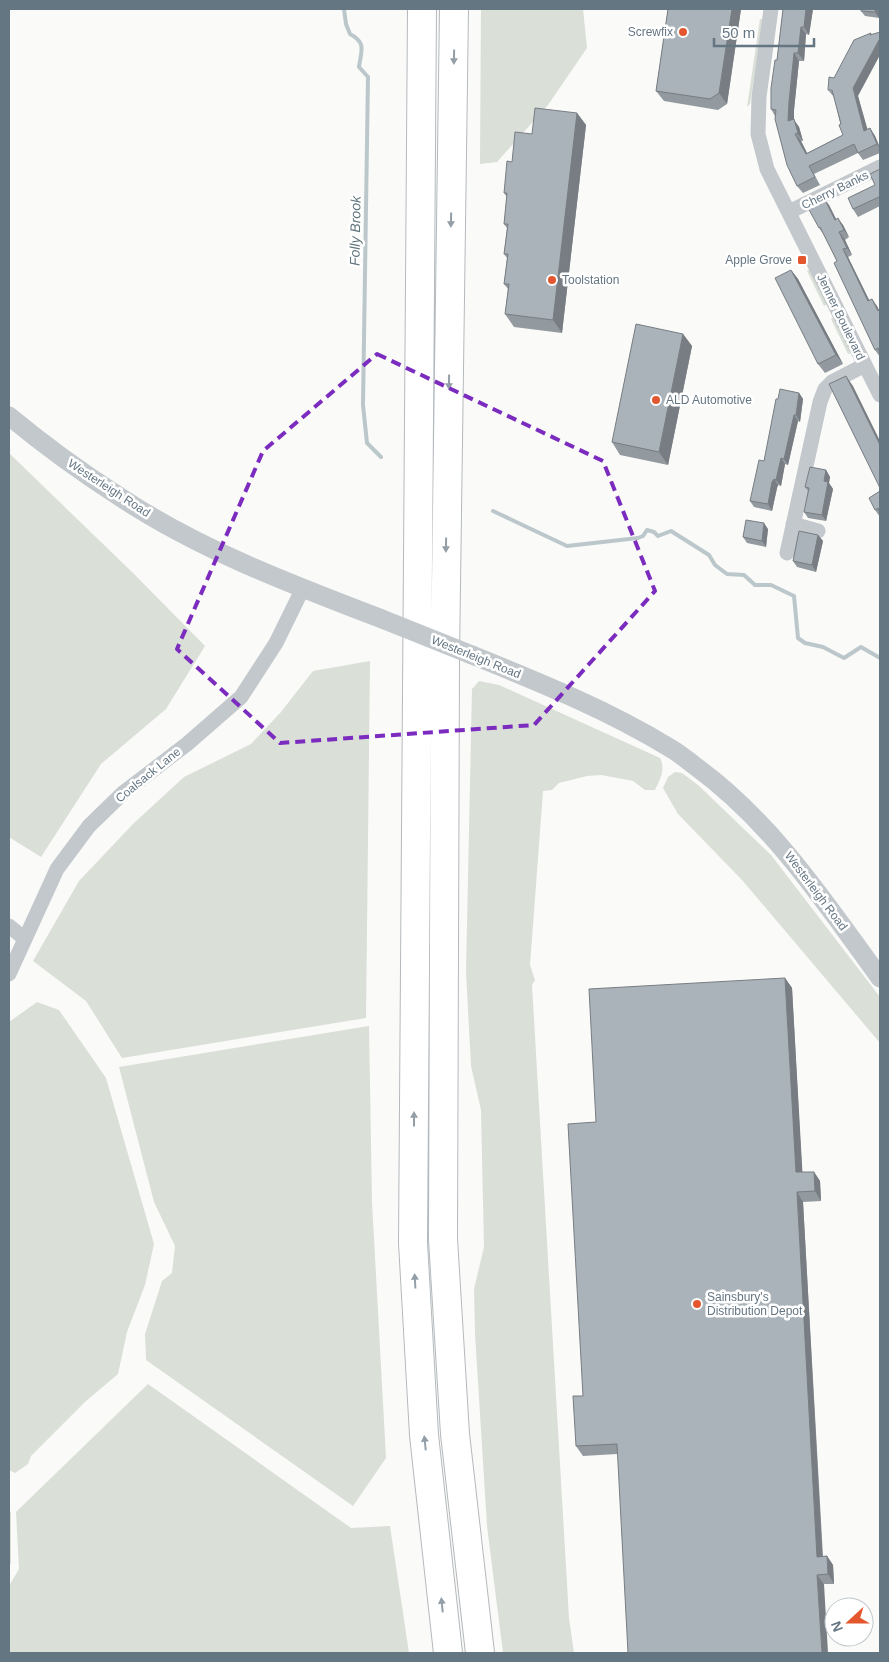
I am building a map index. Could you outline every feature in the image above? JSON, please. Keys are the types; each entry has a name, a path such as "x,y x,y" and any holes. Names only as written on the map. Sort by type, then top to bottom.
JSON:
{"highway":[{"path":"422,9 413,1243 424,1435 448,1653"},
{"path":"454,9 445,656 443,1239 456,1434 480,1653"}],"street":[{"name":"Jenner Boulevard","path":"771,9 759,97 758,134 767,169 880,395"},
{"name":"Cherry Banks","path":"789,212 880,167"},
{"path":"787,553 820,402 825,389 832,382 865,365"},
{"name":"Westerleigh Road","path":"9,416 120,498 209,547 303,588 554,689 671,748 708,776 761,823 784,848 880,978"},
{"path":"793,524 818,531"},
{"name":"Coalsack Lane","path":"9,974 57,869 88,826 123,793 186,744 241,697 276,642 303,588"},
{"path":"9,926 25,939"}],"highlighted area":[{"path":"377,354 603,461 655,591 534,725 280,743 177,649 263,451"}],"shaded area":[{"path":"481,9 583,9 587,48 548,105 497,162 480,164"},
{"path":"760,19 763,19 750,104 747,107"},
{"path":"810,269 827,304 824,306 807,271"},
{"path":"833,317 851,353 848,354 831,319"},
{"path":"9,453 205,646 166,709 101,764 41,857 9,837"},
{"path":"370,661 366,1018 122,1058 86,1001 33,961 79,881 133,824 184,777 251,744 281,712 313,671"},
{"path":"479,681 499,685 660,758 662,762 662,774 655,790 645,790 633,781 601,775 587,776 559,783 552,790 543,791 530,965 535,980 532,985 569,1618 574,1653 503,1653 487,1526 474,1289 484,1247 481,1110 471,1066 466,972 472,689"},
{"path":"675,772 682,773 698,785 771,855 880,997 880,1043 742,880 678,814 663,788 668,777"},
{"path":"37,1002 59,1010 106,1078 154,1244 145,1285 127,1332 118,1374 86,1401 31,1456 28,1464 15,1473 9,1470 9,1022"},
{"path":"369,1026 372,1202 386,1458 353,1506 146,1360 145,1334 162,1281 172,1273 175,1246 154,1202 119,1067"},
{"path":"148,1384 351,1528 390,1526 409,1653 9,1653 9,1586 19,1569 16,1512"},
{"path":"9,1511 11,1512 11,1563 9,1567"}],"building":[{"path":"668,9 732,9 719,93 710,99 656,91"},
{"path":"783,9 806,9 804,27 801,27 798,53 794,53 788,121 794,119 798,133 795,134 806,154 843,135 839,125 841,124 832,90 828,90 829,77 834,78 854,40 871,33 870,35 880,32 880,44 879,40 853,88 864,131 870,128 877,144 858,153 854,144 809,166 815,177 797,186 787,165 775,119 776,110 771,109 771,88 775,60 777,60"},
{"path":"861,9 875,9 875,12 861,11"},
{"path":"535,108 577,113 553,320 505,314 509,284 504,284 508,254 504,254 508,224 504,224 507,193 504,193 507,161 512,162 515,132 532,134"},
{"path":"880,169 880,198 853,209 848,198 875,185 870,174"},
{"path":"824,198 835,220 838,218 844,230 839,232 847,248 843,249 868,301 872,299 878,311 880,309 880,352 878,348 875,350 834,263 837,261 807,206"},
{"path":"791,270 836,355 818,364 775,278"},
{"name":"ALD Automotive","path":"636,324 683,334 659,452 612,442"},
{"path":"846,376 880,445 880,488 829,384"},
{"path":"780,389 799,393 796,415 794,415 784,459 781,458 776,480 774,479 772,482 768,504 750,501 759,460 764,461 776,399 778,399"},
{"path":"810,467 826,470 824,481 828,482 822,515 804,512 809,488 805,487"},
{"path":"880,491 880,513 878,508 875,510 869,498"},
{"path":"746,520 764,523 762,541 743,537"},
{"path":"799,531 818,535 812,565 793,561"},
{"name":"Sainsbury's Distribution Depot","path":"785,978 796,1172 814,1172 815,1191 797,1192 817,1557 827,1556 828,1574 817,1575 822,1653 628,1653 617,1444 576,1446 573,1396 583,1396 568,1124 596,1122 589,989"}],"waterway":[{"name":"Folly Brook","path":"344,9 346,24 350,34 361,44 362,52 359,67 368,77 363,405 367,443 381,457"},
{"name":"Folly Brook","path":"493,511 567,546 638,538 643,536 647,530 654,532 658,536 671,531 709,555 715,565 727,574 744,575 755,585 771,585 794,596 798,638 805,643 823,647 844,658 861,647 880,658"}],"place":[{"name":"Screwfix","path":"683,32"},
{"name":"Apple Grove","path":"802,260"},
{"name":"Toolstation","path":"552,280"},
{"name":"ALD Automotive","path":"656,400"},
{"name":"Sainsbury's Distribution Depot","path":"697,1304"}]}
